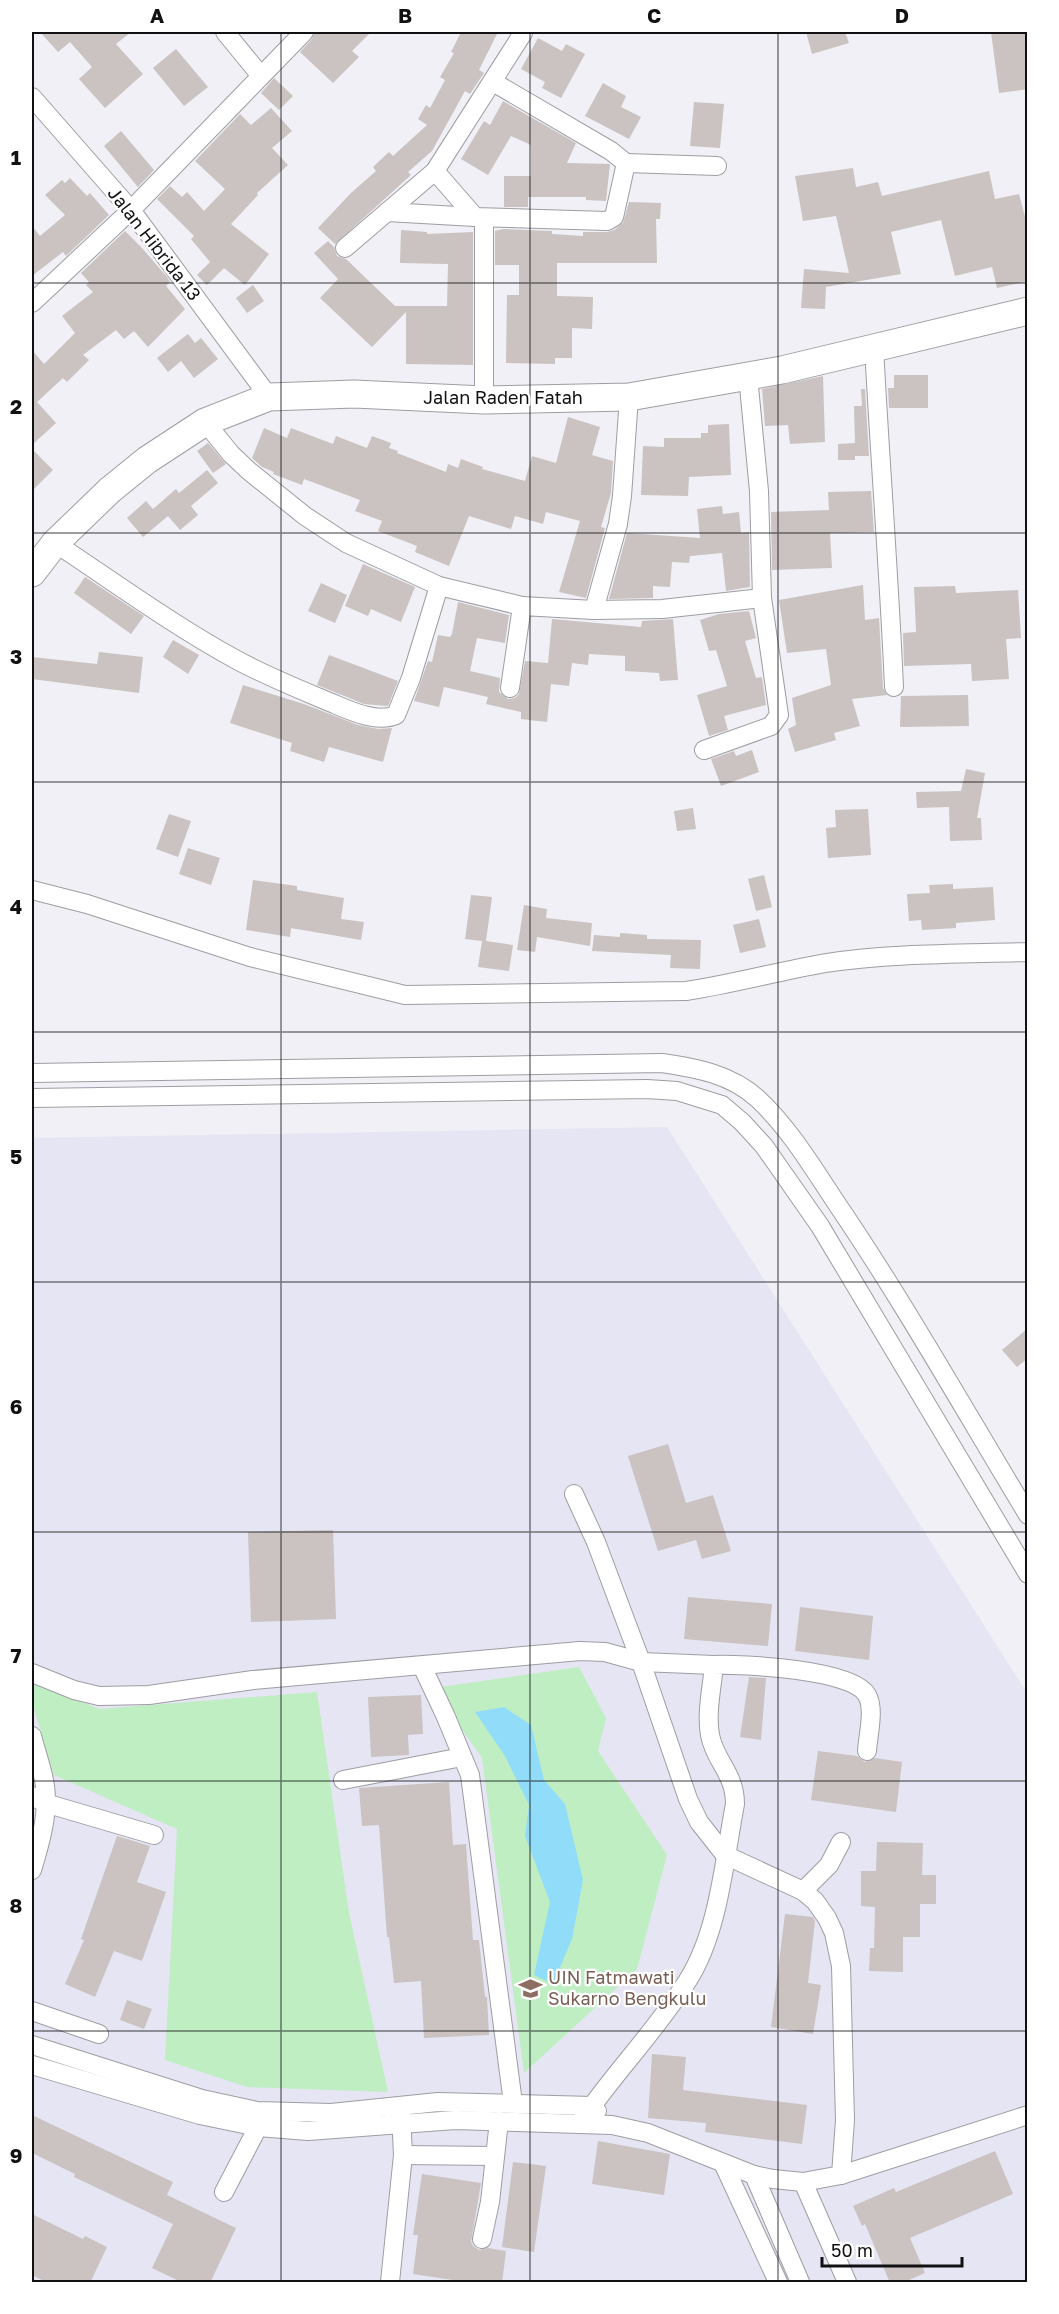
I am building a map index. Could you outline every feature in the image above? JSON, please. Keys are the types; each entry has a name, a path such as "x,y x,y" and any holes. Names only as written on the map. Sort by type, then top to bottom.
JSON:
{"highway":[{"name":"Jalan Raden Fatah","path":"32,573 55,543 118,483 147,460 205,422 241,406 269,397 354,394 484,400 629,397 748,376 1028,311"}],"street":[{"path":"225,32 261,76"},
{"path":"32,303 131,210 304,32"},
{"path":"345,248 435,171 494,82 523,33"},
{"path":"494,82 611,151 626,163 717,166"},
{"name":"Jalan Hibrida 13","path":"32,98 131,210 269,397"},
{"path":"387,212 611,220 614,218 626,163"},
{"path":"435,171 480,217 484,400"},
{"path":"874,347 887,537 894,687"},
{"path":"704,750 771,726 779,715 762,598 759,490 748,376"},
{"path":"594,610 618,524 629,397"},
{"path":"205,422 231,454 305,516 346,543 439,586 522,606 594,610 662,609 762,598"},
{"path":"55,543 182,628 236,660 354,712 389,718 396,714 411,678 439,586"},
{"path":"510,688 522,606"},
{"path":"32,890 87,904 250,957 405,995 686,990 722,986 825,964 870,958 1028,951"},
{"path":"32,1073 662,1063 699,1068 718,1075 757,1098 785,1127 856,1233 1028,1515"},
{"path":"32,1098 647,1089 676,1091 722,1105 742,1122 764,1146 820,1226 1028,1574"},
{"path":"574,1494 596,1542 641,1662 688,1799 708,1836 725,1855 803,1891 815,1901 834,1933 841,1966 845,2120 841,2175"},
{"path":"32,1673 74,1690 99,1696 149,1695 253,1680 580,1651 605,1652 641,1662 733,1665 819,1673 859,1687 867,1695 870,1707 867,1751"},
{"path":"580,2123 688,1979 702,1952 713,1919 735,1804 735,1790 710,1735 709,1714 714,1665"},
{"path":"422,1666 470,1775 513,2103"},
{"path":"32,1736 45,1787 38,1799 43,1826 32,1870"},
{"path":"343,1779 462,1756"},
{"path":"38,1799 154,1835"},
{"path":"803,1891 829,1864 842,1842"},
{"path":"32,2011 99,2034"},
{"path":"32,2045 202,2099 257,2111 332,2113 438,2102 592,2106 612,2125"},
{"path":"32,2065 200,2115 258,2127 308,2131 455,2120 612,2125 648,2133 754,2175 773,2180 802,2182 841,2175 1028,2115"},
{"path":"390,2283 403,2155 399,2105"},
{"path":"482,2239 490,2202 499,2121"},
{"path":"224,2192 258,2127"},
{"path":"403,2155 495,2156"},
{"path":"723,2163 778,2283"},
{"path":"754,2175 800,2283"},
{"path":"802,2182 847,2283"}],"shaded area":[{"name":"UIN Fatmawati Sukarno Bengkulu","path":"667,1127 1027,1693 1027,2282 32,2282 32,1138"}],"green space":[{"path":"579,1667 606,1718 598,1751 667,1855 637,1969 524,2073 482,1758 433,1688"},
{"path":"32,1684 100,1709 317,1692 349,1913 388,2092 247,2087 165,2060 177,1829 54,1775 32,1702"}],"water":[{"path":"504,1707 531,1725 544,1780 565,1804 583,1880 572,1939 553,1984 534,1975 550,1902 525,1836 529,1805 505,1756 475,1712"}],"building":[{"path":"40,32 131,32 116,44 143,74 105,108 79,79 92,67 70,42 58,52"},
{"path":"315,32 371,32 352,51 359,57 333,83 300,52"},
{"path":"461,32 498,32 479,70 484,73 470,94 465,91 432,151 408,172 411,175 335,244 318,228 351,193 376,171 373,167 389,152 393,156 427,125 418,119 426,105 430,108 445,80 440,77 454,53 451,52"},
{"path":"806,32 845,32 849,43 812,54"},
{"path":"991,32 1028,32 1028,89 999,93"},
{"path":"538,38 562,51 566,44 585,54 561,98 542,88 545,82 521,69"},
{"path":"176,49 208,87 184,106 153,68"},
{"path":"274,78 293,96 279,110 261,93"},
{"path":"603,83 626,96 621,107 641,117 629,139 585,116"},
{"path":"503,101 576,143 567,163 610,164 606,201 586,200 586,197 528,197 528,207 504,207 504,176 531,176 531,145 511,136 488,175 461,159 484,121 490,125"},
{"path":"694,102 724,104 720,148 690,146"},
{"path":"271,108 292,131 272,148 288,165 257,193 258,195 231,224 269,254 245,285 224,268 207,285 197,275 210,262 191,239 194,236 157,199 170,186 182,197 187,192 204,211 225,189 195,161 240,114 251,125"},
{"path":"121,131 154,170 138,187 104,146"},
{"path":"853,168 856,187 878,182 882,196 989,171 995,199 1019,194 1028,228 1028,281 997,288 992,267 955,276 941,220 891,232 901,274 826,287 825,309 801,308 804,269 849,273 836,216 803,221 795,176"},
{"path":"70,178 87,196 90,193 109,215 66,256 63,252 32,276 32,226 40,236 65,215 45,195 62,180 65,183"},
{"path":"629,202 661,203 660,219 656,219 657,263 557,263 557,296 593,297 592,329 572,328 572,358 555,358 555,364 506,363 507,295 519,295 519,265 495,265 495,231 504,229 552,231 552,234 583,236 583,232 607,232 623,223"},
{"path":"401,230 427,232 427,234 473,232 473,365 406,364 406,312 372,347 320,298 338,279 314,253 328,241 334,247 337,256 346,259 395,306 447,306 448,264 400,263"},
{"path":"125,231 167,277 170,282 166,286 185,309 148,347 134,331 124,339 116,330 83,355 89,360 67,382 63,378 37,402 56,423 32,445 32,350 44,364 75,333 62,316 93,292 86,285 89,282 81,273"},
{"path":"253,285 264,301 247,313 236,298"},
{"path":"188,334 195,343 201,338 218,359 194,378 181,361 168,372 157,358"},
{"path":"894,375 928,375 928,408 889,408 888,388 894,388"},
{"path":"823,376 825,442 790,444 788,425 765,426 762,389"},
{"path":"861,389 865,389 869,456 855,456 855,460 838,460 838,444 855,443 854,406 862,406"},
{"path":"568,417 600,427 592,455 613,461 611,493 601,527 605,528 586,598 559,592 580,521 546,512 543,524 515,516 511,529 469,516 449,566 415,552 417,546 378,531 382,521 355,511 360,500 304,479 302,485 273,474 274,472 262,467 252,458 264,428 287,438 291,428 333,444 336,436 367,448 372,436 391,443 389,448 398,451 397,453 446,472 448,464 458,468 461,459 483,467 482,469 525,481 532,456 556,463"},
{"path":"729,424 731,475 689,477 688,496 641,495 643,446 664,447 664,438 701,438 701,433 708,433 708,425"},
{"path":"208,443 226,464 213,473 197,451"},
{"path":"32,449 53,470 32,491"},
{"path":"207,470 218,483 191,506 198,515 180,530 168,516 143,537 127,518 146,501 153,509 176,489 179,493"},
{"path":"871,491 874,532 830,533 832,568 772,570 771,512 829,510 828,492"},
{"path":"722,506 723,514 739,512 741,533 749,532 750,587 726,591 722,553 690,556 689,563 672,562 670,587 653,586 653,598 609,599 627,533 700,538 697,509"},
{"path":"363,564 415,587 401,622 371,609 368,616 345,606"},
{"path":"85,577 144,616 131,634 74,593"},
{"path":"321,583 347,595 335,623 308,611"},
{"path":"863,585 865,620 879,618 883,688 887,695 852,699 860,726 834,733 836,740 795,752 788,729 796,725 792,698 831,685 826,649 787,653 779,600"},
{"path":"955,586 956,593 1018,590 1021,638 1006,639 1009,679 972,681 971,664 904,666 903,633 916,632 914,587"},
{"path":"458,602 509,615 505,643 477,638 470,671 500,678 499,692 508,699 515,698 519,694 525,661 548,663 552,619 641,627 642,621 673,619 678,680 660,681 659,673 625,671 625,656 589,654 588,665 572,663 569,686 551,684 547,722 521,719 521,712 486,704 488,697 444,687 439,707 414,701 428,661 432,662 438,635 450,637 452,634"},
{"path":"749,611 756,638 745,641 756,678 762,677 766,705 724,716 728,730 709,736 697,695 727,686 716,650 709,651 700,620 719,614"},
{"path":"173,640 199,655 188,674 163,657"},
{"path":"99,652 143,657 139,693 32,679 32,657 97,664"},
{"path":"329,655 398,681 388,706 364,704 317,685"},
{"path":"243,685 304,704 358,725 378,729 392,728 383,762 329,747 324,762 290,751 292,743 230,723"},
{"path":"968,695 969,726 900,727 901,696"},
{"path":"752,750 759,772 721,786 711,759 734,751 736,756"},
{"path":"966,769 985,773 977,818 981,818 982,840 950,841 949,807 917,808 916,792 961,791"},
{"path":"693,808 696,829 677,831 674,811"},
{"path":"868,809 871,855 828,858 826,828 836,827 835,810"},
{"path":"169,814 191,821 178,857 156,849"},
{"path":"188,848 220,858 211,885 179,874"},
{"path":"764,875 772,907 756,911 748,879"},
{"path":"253,880 297,886 297,890 344,898 341,919 364,922 361,940 291,928 290,937 246,930"},
{"path":"953,884 953,889 993,887 995,920 956,923 956,928 922,930 921,920 909,921 907,894 930,893 929,885"},
{"path":"471,895 492,897 486,941 513,945 509,971 478,967 482,941 465,939"},
{"path":"524,905 547,909 546,918 592,923 590,946 537,937 535,952 517,950"},
{"path":"759,919 766,947 740,953 733,925"},
{"path":"620,933 647,935 647,939 701,940 700,969 670,968 671,955 592,951 594,935 620,937"},
{"path":"1028,1328 1028,1358 1017,1367 1002,1350"},
{"path":"668,1444 686,1503 713,1495 731,1551 702,1559 696,1540 658,1551 628,1456"},
{"path":"333,1530 336,1619 251,1622 248,1532"},
{"path":"688,1597 772,1604 768,1646 684,1639"},
{"path":"800,1607 873,1616 869,1660 795,1651"},
{"path":"749,1677 766,1678 761,1740 740,1737"},
{"path":"421,1695 423,1734 408,1735 409,1755 371,1757 368,1697"},
{"path":"818,1751 857,1756 865,1762 875,1758 902,1762 896,1812 811,1800"},
{"path":"449,1782 453,1845 466,1844 473,1940 479,1940 485,1997 487,1997 489,2035 424,2038 421,1981 394,1983 389,1937 387,1937 379,1825 362,1826 359,1788"},
{"path":"117,1836 150,1846 137,1882 166,1892 142,1961 114,1951 95,1997 65,1984 84,1940 81,1939"},
{"path":"877,1842 923,1843 922,1875 936,1875 936,1904 920,1904 920,1937 903,1937 903,1972 869,1971 870,1948 874,1948 875,1907 861,1906 861,1871 876,1871"},
{"path":"785,1914 813,1917 815,1921 808,1983 821,1985 813,2034 771,2027"},
{"path":"127,2000 152,2009 144,2029 120,2020"},
{"path":"652,2054 686,2057 683,2090 807,2105 802,2144 705,2132 706,2123 648,2118"},
{"path":"32,2115 173,2182 167,2195 236,2228 210,2283 183,2283 152,2268 173,2224 74,2177 75,2174 32,2153"},
{"path":"598,2141 670,2154 664,2195 592,2184"},
{"path":"995,2151 1013,2194 910,2238 925,2273 902,2283 890,2283 865,2224 862,2226 853,2206 894,2188 896,2192"},
{"path":"513,2162 546,2166 534,2252 502,2247"},
{"path":"422,2174 481,2183 471,2242 479,2250 488,2248 506,2251 502,2283 473,2283 413,2274 418,2235 413,2235"},
{"path":"32,2214 83,2239 85,2236 107,2247 90,2283 48,2283 32,2275"}],"place":[{"name":"UIN Fatmawati Sukarno Bengkulu","path":"530,1988"}]}
